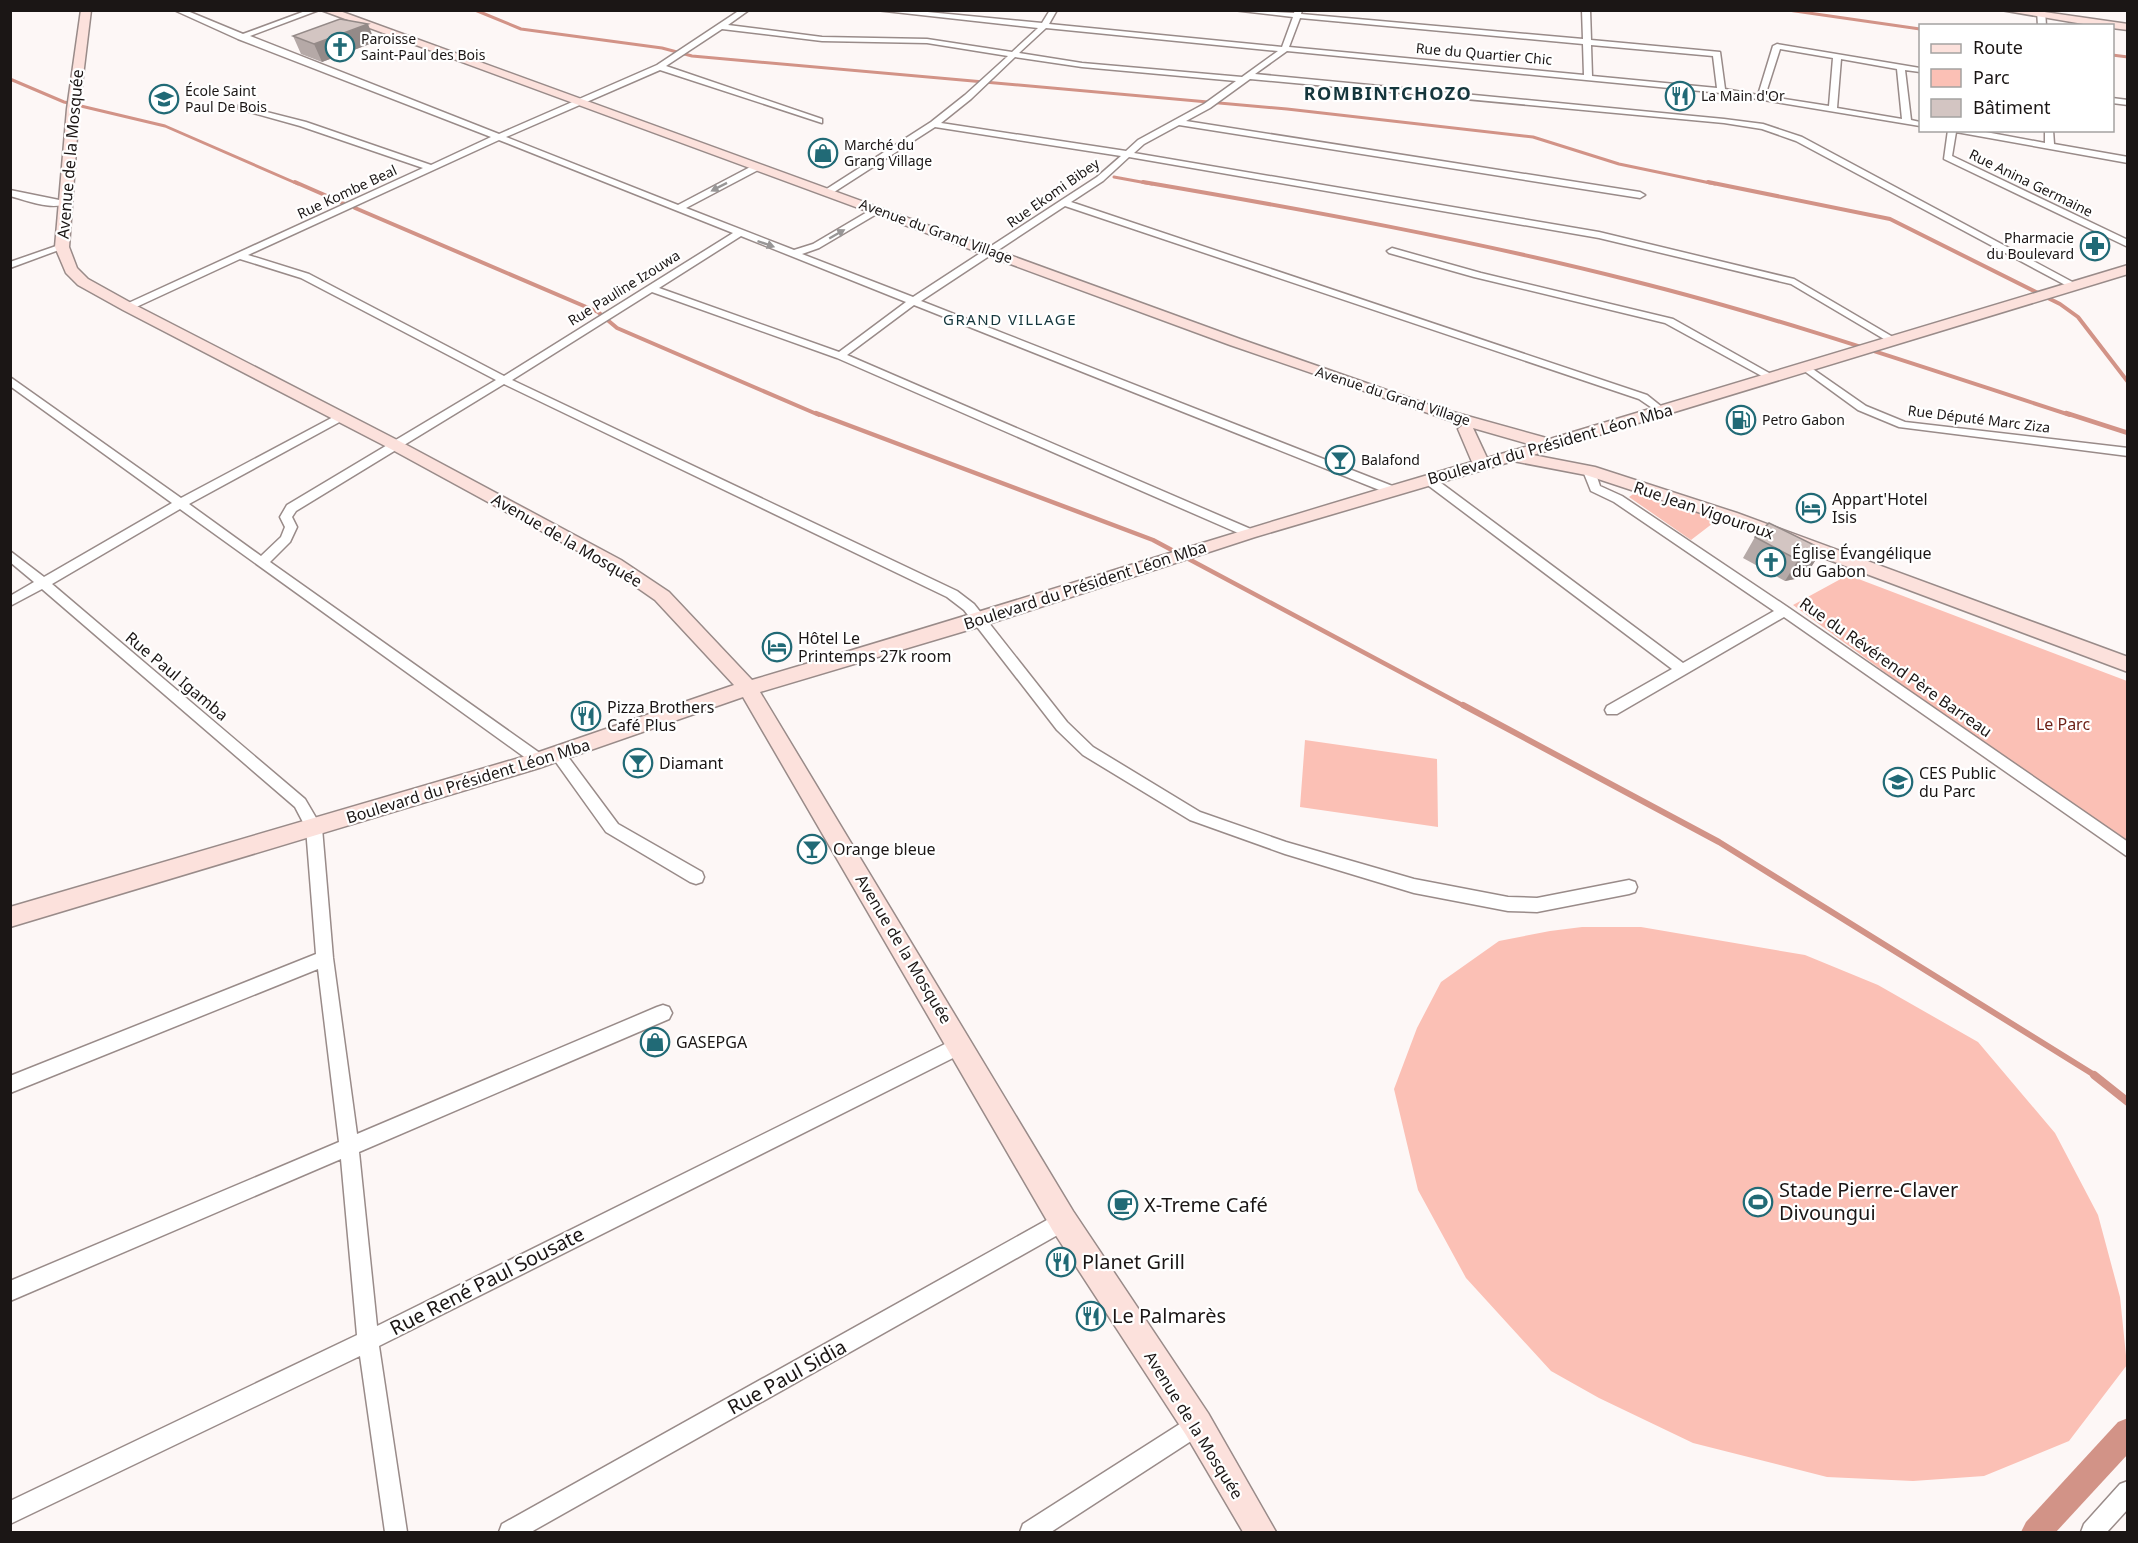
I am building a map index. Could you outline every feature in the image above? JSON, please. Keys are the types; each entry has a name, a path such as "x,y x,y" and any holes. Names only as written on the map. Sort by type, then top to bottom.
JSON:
{"street":[{"name":"Avenue de la Mosquée","path":"86,10 73,106 64,202 62,246 71,270 83,282 128,307 395,445 615,564 662,596 748,688 1063,1221 1197,1424 1260,1533"},
{"path":"241,37 316,10"},
{"name":"Avenue du Grand Village","path":"326,10 1429,410 1556,442"},
{"name":"Rue Kombe Beal","path":"128,307 499,137 660,67 746,10"},
{"name":"Rue du Quartier Chic","path":"879,10 1721,91 1919,124"},
{"path":"828,192 933,124 985,81 1044,26 1054,10"},
{"path":"1236,10 1298,13 1717,54 1721,91"},
{"path":"1586,10 1588,78"},
{"path":"2006,10 2102,24"},
{"path":"180,11 241,37 680,207 738,234 795,253 912,302 1391,490"},
{"path":"1285,49 1298,13"},
{"path":"722,27 822,39 927,41 1120,69 1579,105 1763,127 1799,139 2073,285"},
{"path":"1761,97 1777,46 1919,69"},
{"name":"Rue Ekomi Bibey","path":"841,356 845,350 912,302 1100,179 1141,142 1211,104 1285,49"},
{"path":"1833,110 1837,56"},
{"path":"1901,66 1906,122"},
{"path":"660,67 819,121"},
{"path":"242,107 303,124 431,168"},
{"path":"1179,122 1640,195"},
{"path":"933,124 1127,154 1572,229 1794,282 1893,340"},
{"name":"Rue Anina Germaine","path":"1952,132 1947,157 2127,244"},
{"path":"1974,132 2127,160"},
{"path":"2049,132 2050,147"},
{"path":"680,207 758,167"},
{"path":"10,193 46,202 64,202"},
{"path":"1064,203 1643,397 1660,411"},
{"path":"795,253 816,246 877,210"},
{"name":"Rue Pauline Izouwa","path":"261,563 285,539 291,527 286,517 291,508 504,380 738,234"},
{"path":"10,265 62,246"},
{"path":"1392,251 1478,275 1669,321 1773,378"},
{"path":"240,256 305,276 410,333 504,380 952,594 969,607 1062,726 1088,751 1195,816 1285,848 1414,886 1508,904 1537,905 1629,887"},
{"name":"Boulevard du Président Léon Mba","path":"10,917 549,757 748,688 978,620 1249,533 1807,368 2127,269"},
{"path":"651,288 841,356 1249,533"},
{"name":"Rue Député Marc Ziza","path":"1807,368 1862,408 1902,425 2127,452"},
{"path":"10,380 261,563 549,757 612,828 696,877"},
{"name":"Rue Jean Vigouroux","path":"1429,410 1517,455 1589,471 1731,517 2127,664"},
{"path":"10,602 44,585 180,504 341,417"},
{"path":"1466,429 1482,465"},
{"path":"1556,442 1589,471"},
{"name":"Rue du Révérend Père Barreau","path":"1589,471 1596,488 1618,499 1784,611 2127,851"},
{"path":"1429,480 1682,669"},
{"name":"Rue Paul Igamba","path":"10,555 300,803 314,828"},
{"path":"1612,710 1784,611"},
{"path":"314,828 325,958 349,1147 368,1341 396,1533"},
{"path":"10,1085 325,958"},
{"path":"10,1291 663,1013"},
{"name":"Rue René Paul Sousate","path":"10,1513 368,1341 961,1045"},
{"name":"Rue Paul Sidia","path":"510,1533 1063,1221"},
{"path":"1031,1533 1197,1424"},
{"path":"2092,1533 2127,1492"}],"green space":[{"path":"1642,488 1721,517 1691,540 1629,497"},
{"name":"Le Parc","path":"1848,575 2127,681 2127,850 1793,605"},
{"path":"1305,740 1437,759 1438,827 1300,807"},
{"name":"Stade Pierre-Claver Divoungui","path":"1582,927 1641,927 1805,955 1878,985 1978,1042 2055,1133 2098,1215 2120,1297 2127,1365 2069,1441 1984,1476 1913,1481 1827,1477 1693,1443 1599,1398 1551,1371 1466,1278 1418,1190 1394,1089 1417,1028 1441,982 1499,941"}],"building":[{"path":"340,19 368,24 314,44 293,36"},
{"path":"1769,523 1814,545 1818,556 1798,560 1755,537"}],"waterway":[{"path":"475,10 521,29 662,48 692,56 1287,109 1533,137 1619,164 1715,184"},
{"path":"1788,10 1919,29"},
{"path":"2114,55 2128,57"},
{"path":"10,79 64,102 165,126 298,184"},
{"path":"1114,177 1152,184"},
{"path":"295,182 343,203"},
{"path":"1143,182 1389,227 1512,252 1633,281 1798,327 2070,415"},
{"path":"1708,182 1890,219 2060,304 2078,317 2128,382"},
{"path":"355,208 598,312 617,328 819,415"},
{"path":"816,413 1153,540 1466,707"},
{"path":"2066,413 2128,433"},
{"path":"1463,705 1719,842 2096,1076"},
{"path":"2094,1075 2128,1102"},
{"path":"2036,1532 2128,1432"}],"place":[{"name":"Paroisse Saint-Paul des Bois","path":"340,47"},
{"name":"La Main d'Or","path":"1680,96"},
{"name":"École Saint Paul De Bois","path":"164,99"},
{"name":"Marché du Grang Village","path":"823,153"},
{"name":"Pharmacie du Boulevard","path":"2095,246"},
{"name":"Petro Gabon","path":"1741,420"},
{"name":"Balafond","path":"1340,460"},
{"name":"Appart'Hotel Isis","path":"1811,508"},
{"name":"Église Évangélique du Gabon","path":"1771,562"},
{"name":"Hôtel Le Printemps 27k room","path":"777,647"},
{"name":"Pizza Brothers Café Plus","path":"586,716"},
{"name":"Diamant","path":"638,763"},
{"name":"CES Public du Parc","path":"1898,782"},
{"name":"Orange bleue","path":"812,849"},
{"name":"GASEPGA","path":"655,1042"},
{"name":"Stade Pierre-Claver Divoungui","path":"1758,1202"},
{"name":"X-Treme Café","path":"1123,1205"},
{"name":"Planet Grill","path":"1061,1262"},
{"name":"Le Palmarès","path":"1091,1316"}],"district":[{"name":"ROMBINTCHOZO","path":"1388,94"},
{"name":"GRAND VILLAGE","path":"1010,320"}]}
